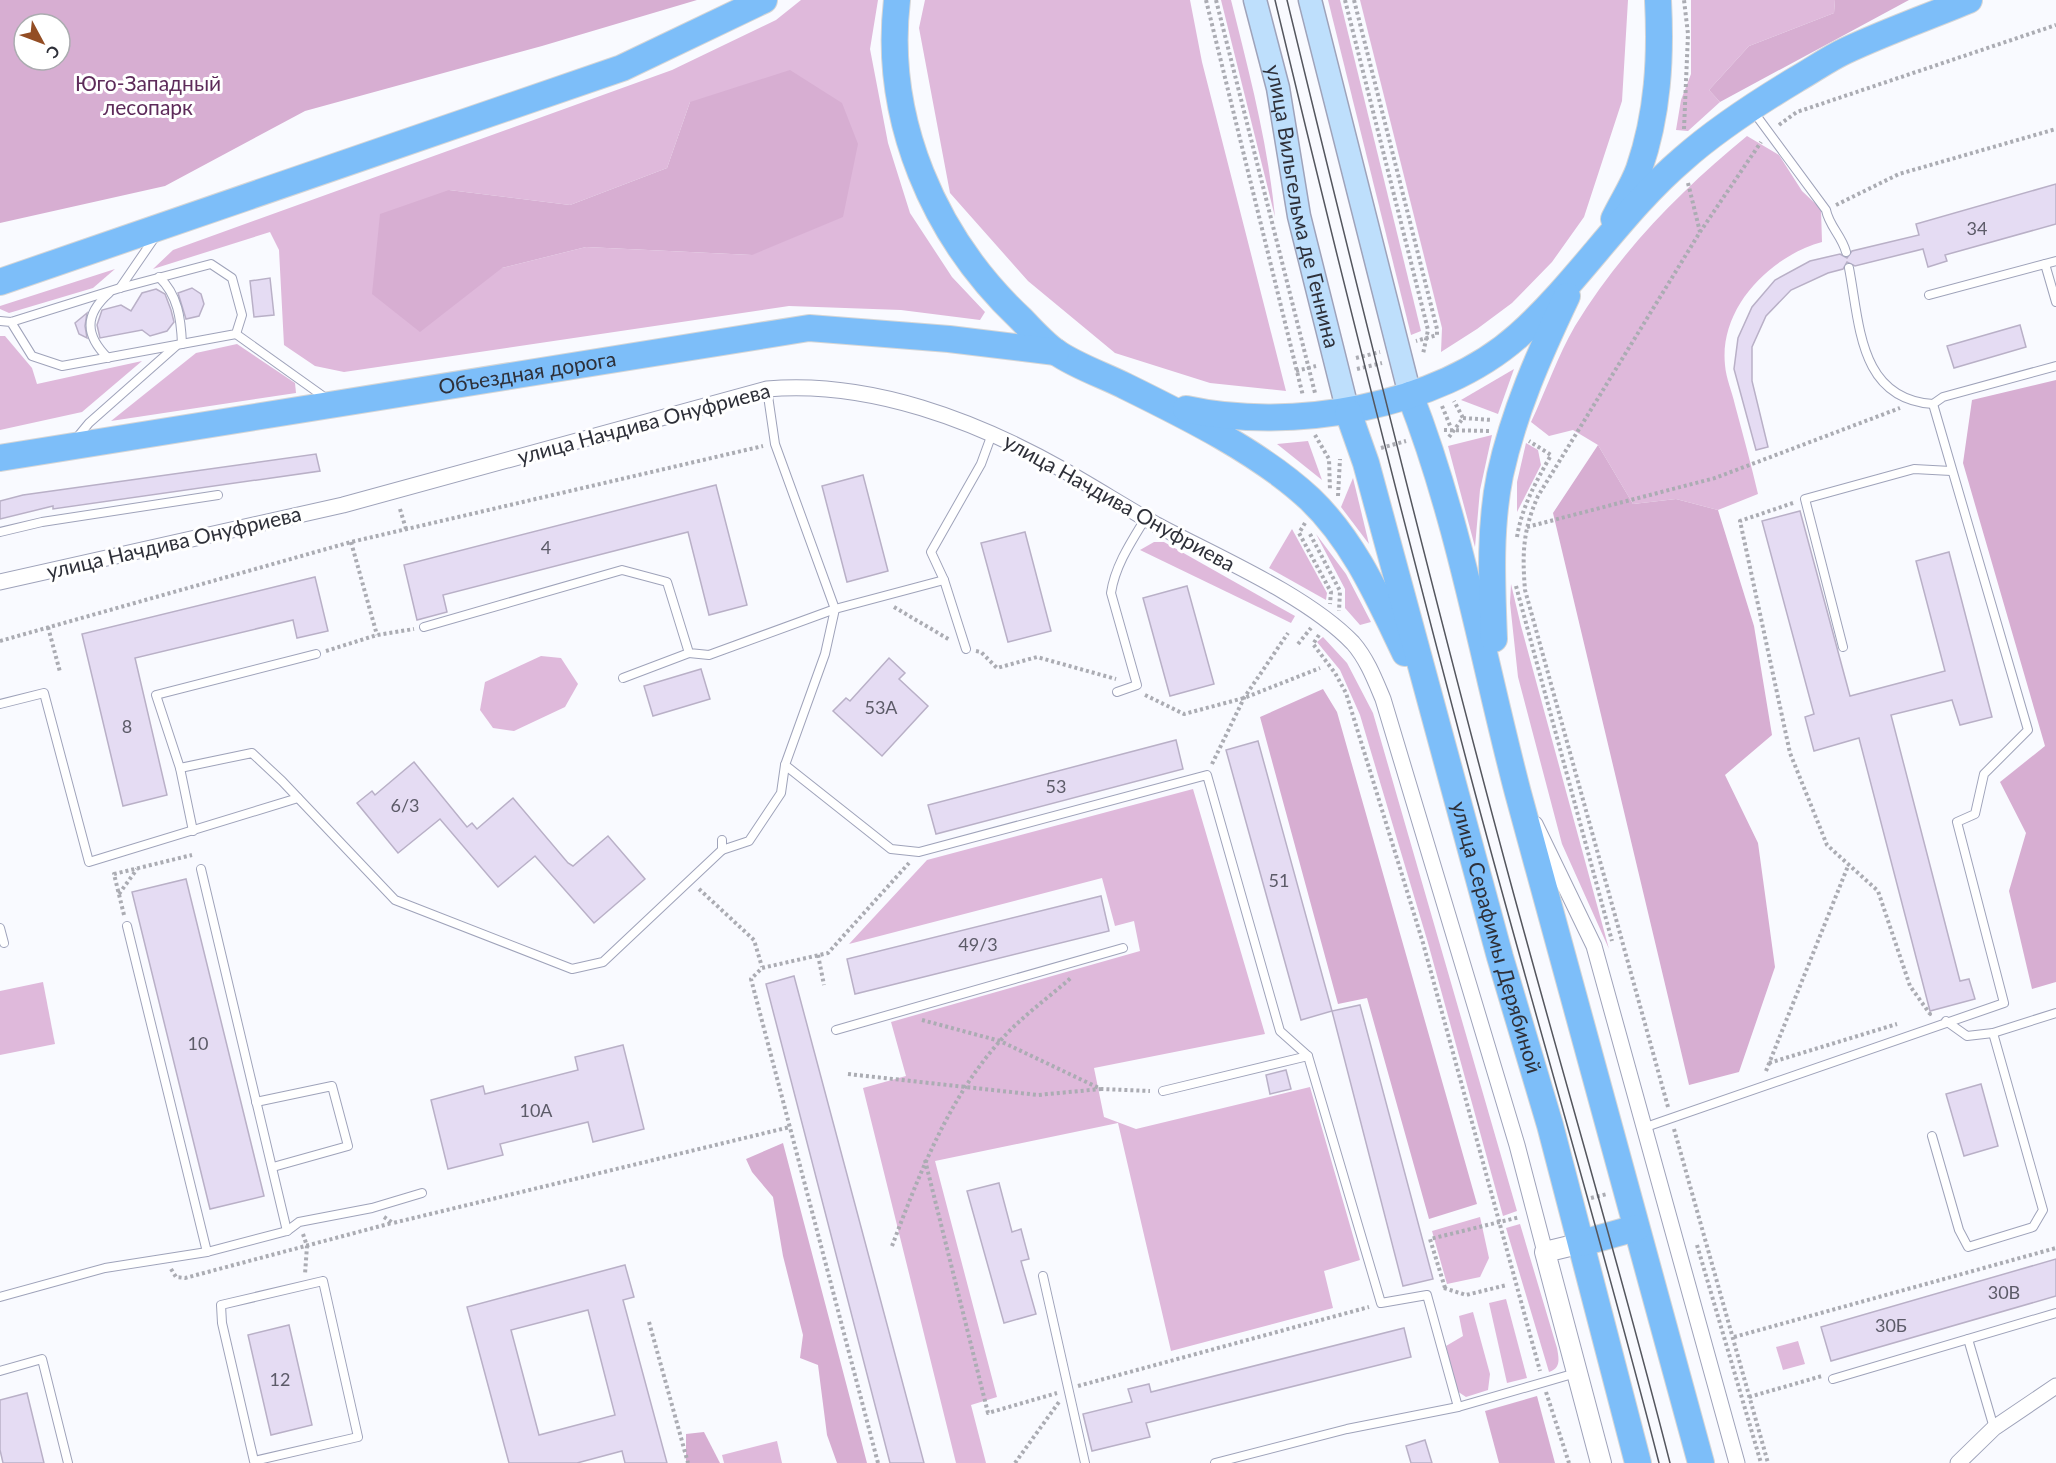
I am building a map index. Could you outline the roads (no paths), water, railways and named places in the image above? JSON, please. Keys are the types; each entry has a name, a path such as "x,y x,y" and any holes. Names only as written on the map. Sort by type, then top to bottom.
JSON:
{"main road":[{"path":"0,282 622,68 764,0"},
{"path":"897,0 894,31 903,117 928,193 968,261 995,294 1056,352 1162,404 1231,442 1294,486 1326,516 1365,572 1435,715"},
{"name":"улица Вильгельма де Геннина","path":"1255,0 1278,88 1299,216 1348,412"},
{"path":"1310,0 1398,354 1410,395 1436,438 1475,606 1495,705 1701,1463"},
{"path":"1604,240 1638,170 1655,111 1660,48 1658,0"},
{"path":"1162,404 1215,416 1267,419 1348,412 1410,395 1472,368 1518,336 1578,274 1604,240 1682,159 1751,107 1844,52 1969,0"},
{"path":"1495,705 1492,561 1500,476 1533,367 1578,274"},
{"name":"Объездная дорога","path":"0,458 336,406 614,358 809,328 949,339 1056,352"},
{"name":"улица Серафимы Дерябиной","path":"1348,412 1351,456 1435,715 1582,1243 1638,1463"},
{"path":"1582,1243 1636,1228"}],"street":[{"name":"улица Начдива Онуфриева","path":"0,582 343,505 767,389 806,386 895,400 993,434 1064,470 1145,519 1301,602 1321,616"},
{"name":"улица Серафимы Дерябиной","path":"1321,616 1354,645 1374,676 1383,699 1517,1145 1601,1463"},
{"path":"1518,793 1553,856 1594,946 1615,1014 1643,1128 1737,1463"},
{"path":"1545,1252 1582,1243"},
{"path":"1958,1463 1994,1428 2056,1386"}],"lane":[{"path":"1751,107 1767,133 1826,210 1827,217 1843,241 1846,252"},
{"path":"108,357 94,344 90,319 96,304 116,289 163,226"},
{"path":"1929,295 2056,261"},
{"path":"0,321 11,322 116,289 211,264 232,278 242,315 236,333"},
{"path":"2044,264 2056,303"},
{"path":"1849,268 1867,359 1879,380 1914,403 1933,404 1943,397 2056,366"},
{"path":"70,446 89,423 179,345 182,328 172,290 159,277"},
{"path":"11,322 32,356 62,366 236,333 336,406"},
{"path":"180,768 252,753 395,900 572,969 603,962 722,850 749,841 781,793 785,765 825,654 835,609 775,444 767,389"},
{"path":"1643,1128 1759,1089 1946,1021 2004,1003 1957,822 1975,814 1984,774 2028,730 1933,404"},
{"path":"966,649 944,580 931,552 981,464 993,434"},
{"path":"1843,647 1805,499 1914,469 1952,471"},
{"path":"0,532 42,522 218,495"},
{"path":"1118,692 1137,686 1112,593 1113,581 1128,546 1145,519"},
{"path":"424,627 622,570 667,582 689,653"},
{"path":"623,678 689,653 709,655 835,609 944,580"},
{"path":"189,832 180,768 156,695 316,654"},
{"path":"0,704 44,693 89,862 298,798"},
{"path":"785,765 891,849 919,852 1207,776 1280,1031 1308,1056 1381,1303 1427,1295 1458,1407"},
{"path":"722,840 722,850"},
{"path":"201,869 287,1231"},
{"path":"127,926 207,1252"},
{"path":"0,928 4,943"},
{"path":"836,1030 1123,948"},
{"path":"1946,1021 1967,1036 1993,1033 2056,1013"},
{"path":"1932,1136 1959,1230 1968,1247 2032,1227 2043,1210 1993,1033"},
{"path":"1163,1091 1308,1056"},
{"path":"256,1102 332,1086 348,1146 273,1167"},
{"path":"0,1297 105,1268 207,1252 287,1231 299,1222 372,1208 422,1193"},
{"path":"1043,1276 1085,1463"},
{"path":"323,1281 358,1437 255,1462 222,1323 221,1305 323,1281"},
{"path":"1833,1379 2056,1313"},
{"path":"1968,1339 1994,1428"},
{"path":"0,1371 42,1359 68,1463"},
{"path":"1215,1463 1347,1429 1458,1407 1577,1372"}],"tram line":[{"path":"1275,0 1346,291 1445,678 1659,1463"},
{"path":"1287,0 1393,432 1476,755 1670,1463"}],"park label":[{"name":"Юго-Западный лесопарк","path":"148,96"}]}
